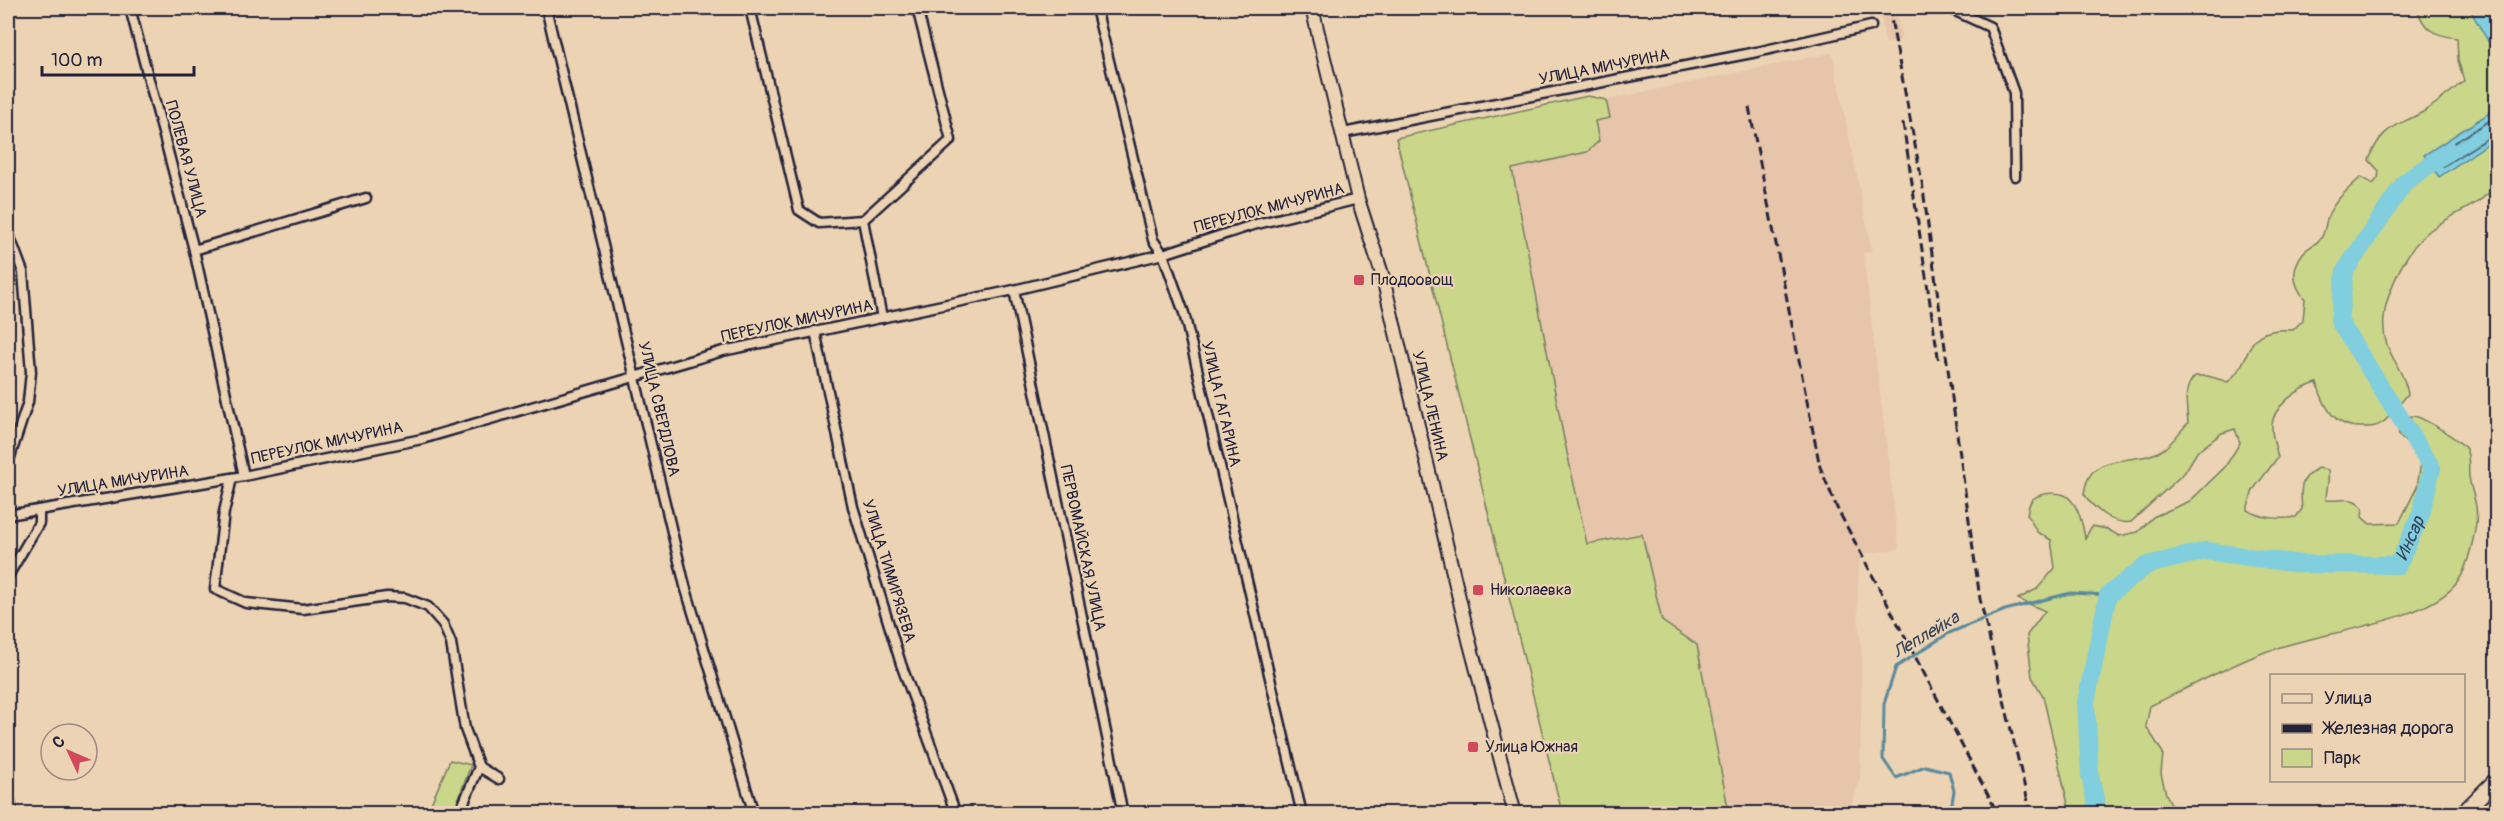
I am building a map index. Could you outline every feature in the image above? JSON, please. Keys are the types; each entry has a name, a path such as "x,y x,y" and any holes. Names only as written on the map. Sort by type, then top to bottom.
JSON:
{"main road":[{"name":"УЛИЦА ЛЕНИНА","path":"1312,8 1358,199 1382,274 1468,634 1515,813"},
{"path":"2462,813 2496,780"}],"street":[{"name":"ПОЛЕВАЯ УЛИЦА","path":"130,8 194,250 244,476"},
{"name":"УЛИЦА СВЕРДЛОВА","path":"546,8 685,586 754,813"},
{"path":"750,8 799,210 819,223 863,220 951,140 917,8"},
{"name":"УЛИЦА ГАГАРИНА","path":"1096,8 1153,240 1163,254 1184,313 1302,813"},
{"path":"1949,8 1990,27 2014,93 2015,176"},
{"name":"УЛИЦА МИЧУРИНА","path":"1343,133 1766,50 1871,26"},
{"path":"194,250 366,198"},
{"name":"ПЕРЕУЛОК МИЧУРИНА","path":"244,476 422,439 723,351 1014,290 1163,254 1253,225 1358,199"},
{"path":"863,220 882,318"},
{"path":"8,232 23,272 31,372 28,402 8,463"},
{"name":"ПЕРВОМАЙСКАЯ УЛИЦА","path":"1014,290 1123,813"},
{"name":"УЛИЦА ТИМИРЯЗЕВА","path":"815,331 853,507 901,664 956,813"},
{"name":"УЛИЦА МИЧУРИНА","path":"8,515 244,476"},
{"path":"232,478 224,512 215,589 246,603 303,609 387,597 405,598 428,607 443,624 451,643 465,729 479,767 499,779"},
{"path":"8,576 39,523 39,510"},
{"path":"459,813 479,767"},
{"path":"8,791 12,813"}],"shaded area":[{"path":"1879,8 1894,8 1902,39 1886,44"},
{"path":"1832,53 1872,251 1863,253 1899,549 1860,554 1857,602 1862,659 1860,778 1850,810 1823,814 1729,813 1697,645 1662,621 1642,534 1587,545 1563,434 1512,168 1587,151 1599,141 1595,121 1610,118 1606,100"}],"green space":[{"path":"2417,8 2496,8 2496,186 2481,200 2445,220 2419,240 2396,277 2386,305 2384,330 2388,346 2408,394 2382,423 2375,426 2353,427 2332,415 2317,383 2294,394 2276,413 2272,432 2278,457 2253,490 2247,510 2271,518 2296,517 2302,509 2301,490 2304,480 2318,468 2328,470 2326,500 2355,501 2363,508 2362,517 2370,524 2399,523 2417,487 2422,457 2399,436 2398,425 2407,417 2417,417 2449,435 2467,452 2476,514 2474,535 2464,569 2456,584 2441,597 2420,608 2395,618 2265,652 2150,706 2146,726 2163,753 2161,774 2166,794 2176,814 2070,813 2043,696 2032,677 2027,635 2045,611 2018,599 2037,589 2055,568 2051,540 2037,532 2027,514 2030,502 2045,494 2062,494 2067,496 2076,507 2085,538 2092,526 2107,529 2119,536 2138,532 2153,517 2190,501 2225,467 2240,443 2235,429 2222,433 2197,452 2185,472 2131,522 2117,521 2104,515 2084,494 2094,470 2104,464 2151,455 2173,441 2188,423 2187,392 2195,376 2208,376 2228,382 2237,372 2257,338 2264,333 2276,330 2293,330 2303,320 2305,299 2296,283 2295,271 2303,253 2324,233 2328,216 2334,205 2361,177 2373,184 2378,178 2379,171 2369,160 2384,134 2428,109 2464,81 2458,60 2457,38 2436,33 2427,27"},
{"path":"1588,96 1606,100 1610,118 1595,121 1599,141 1587,152 1512,169 1563,434 1587,544 1642,534 1662,621 1697,645 1729,813 1562,813 1396,138"},
{"path":"450,760 471,765 453,813 427,813"}],"water":[{"path":"2469,8 2496,8 2496,55"},
{"path":"2496,94 2496,138 2439,177 2424,155 2488,114"}],"waterway":[{"name":"Инсар","path":"2098,814 2090,775 2086,702 2108,595 2147,565 2206,551 2300,564 2398,565 2421,514 2432,468 2339,321 2345,271 2405,182 2449,151"},
{"name":"Леплейка","path":"1950,814 1954,791 1949,772 1925,766 1896,778 1883,759 1884,704 1896,667 1949,633 2005,610 2070,593 2108,595"}],"railway":[{"path":"1889,8 1922,182 1980,599 2031,814"},
{"path":"1749,107 1820,467 1837,508 1998,814"},
{"path":"1903,123 1939,363"}],"place":[{"name":"Плодоовощ","path":"1359,280"},
{"name":"Николаевка","path":"1478,590"},
{"name":"Улица Южная","path":"1473,747"}]}
